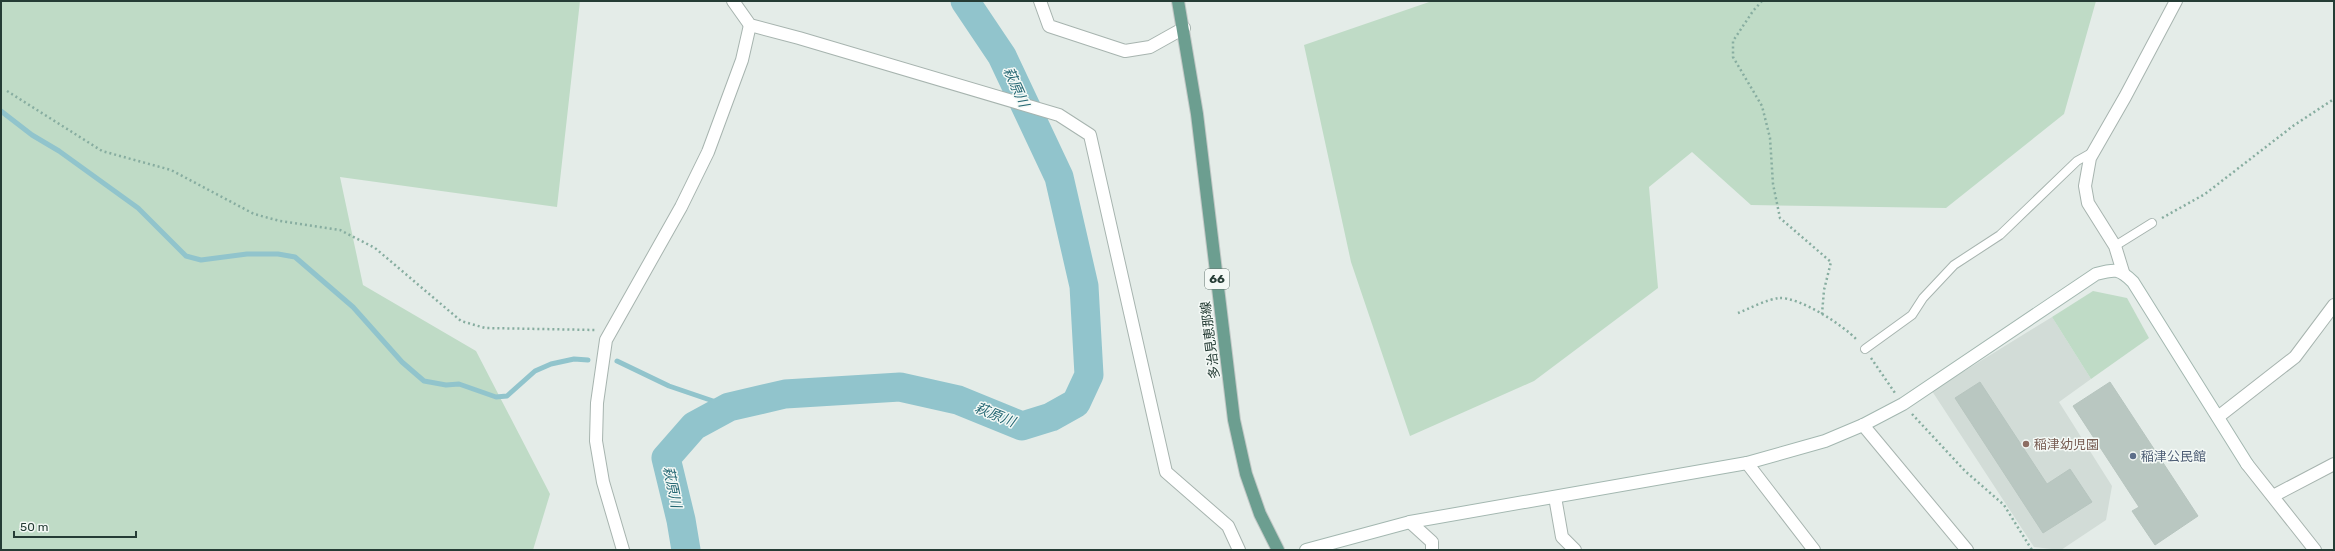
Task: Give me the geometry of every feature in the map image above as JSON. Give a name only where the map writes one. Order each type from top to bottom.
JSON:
[{"type":"main road","name":"多治見恵那線","points":[[1178,1],[1184,28],[1197,114],[1234,420],[1246,474],[1260,514],[1278,550]]},
{"type":"street","points":[[733,1],[750,25],[799,38],[993,97],[1059,115],[1090,135],[1166,472],[1228,526],[1239,550]]},
{"type":"street","points":[[1040,1],[1049,26],[1125,51],[1150,47],[1184,28]]},
{"type":"street","points":[[2176,1],[2126,97],[2090,158],[2085,186],[2088,203],[2115,246],[2123,272],[2133,282],[2247,464],[2315,550]]},
{"type":"street","points":[[623,550],[603,482],[596,440],[596,403],[606,340],[681,207],[708,152],[742,60],[750,25]]},
{"type":"street","points":[[1306,550],[1410,522],[1748,463],[1825,441],[1863,425],[1903,404],[2096,274],[2114,270],[2123,272]]},
{"type":"street","points":[[2218,418],[2295,356],[2334,305]]},
{"type":"street","points":[[1863,425],[1967,550]]},
{"type":"street","points":[[1748,463],[1814,550]]},
{"type":"street","points":[[2272,496],[2334,464]]},
{"type":"street","points":[[1555,497],[1562,537],[1575,550]]},
{"type":"street","points":[[1410,522],[1432,542],[1432,550]]},
{"type":"lane","points":[[1865,349],[1912,315],[1923,298],[1954,265],[2000,235],[2077,161],[2095,150]]},
{"type":"lane","points":[[2115,246],[2152,223]]},
{"type":"path","points":[[1762,1],[1752,11],[1733,41],[1733,57],[1762,106],[1770,138],[1773,184],[1780,218],[1831,262],[1824,290],[1822,314]]},
{"type":"path","points":[[7,91],[102,151],[172,170],[254,214],[280,221],[340,230],[376,248],[461,321],[485,328],[611,330]]},
{"type":"path","points":[[2152,223],[2205,194],[2293,126],[2334,99]]},
{"type":"path","points":[[1738,313],[1779,298],[1798,303],[1822,314],[1848,330],[1865,349],[1903,404],[1965,471],[2004,505],[2032,550]]},
{"type":"shaded area","name":"稲津幼児園","points":[[2052,317],[2091,379],[2059,402],[2112,486],[2106,520],[2061,550],[2034,547],[1932,391]]},
{"type":"green space","points":[[1,1],[580,1],[557,207],[340,177],[363,285],[476,351],[550,494],[533,550],[1,550]]},
{"type":"green space","points":[[1432,1],[2096,1],[2064,114],[1946,208],[1751,205],[1692,152],[1649,187],[1658,288],[1534,381],[1410,436],[1351,262],[1304,45]]},
{"type":"green space","points":[[2093,291],[2127,298],[2149,338],[2091,379],[2052,317]]},
{"type":"building","points":[[1980,382],[2047,484],[2070,469],[2092,502],[2043,533],[1955,398]]},
{"type":"building","name":"稲津公民館","points":[[2110,382],[2198,516],[2155,545],[2132,511],[2139,507],[2073,406]]},
{"type":"waterway","name":"萩原川","points":[[686,550],[681,520],[666,458],[694,426],[729,407],[785,394],[900,387],[958,400],[1022,426],[1051,417],[1076,403],[1089,375],[1084,286],[1059,177],[1002,56],[965,1]]},
{"type":"waterway","points":[[1,111],[32,135],[59,151],[138,208],[186,256],[201,260],[247,254],[278,254],[295,257],[353,307],[402,362],[424,381],[446,385],[459,384],[496,397],[507,396],[535,371],[551,364],[574,359],[588,360]]},
{"type":"waterway","points":[[617,361],[669,386],[716,402],[720,411]]},
{"type":"place","name":"稲津幼児園","points":[[2026,444]]},
{"type":"place","name":"稲津公民館","points":[[2133,456]]}]
